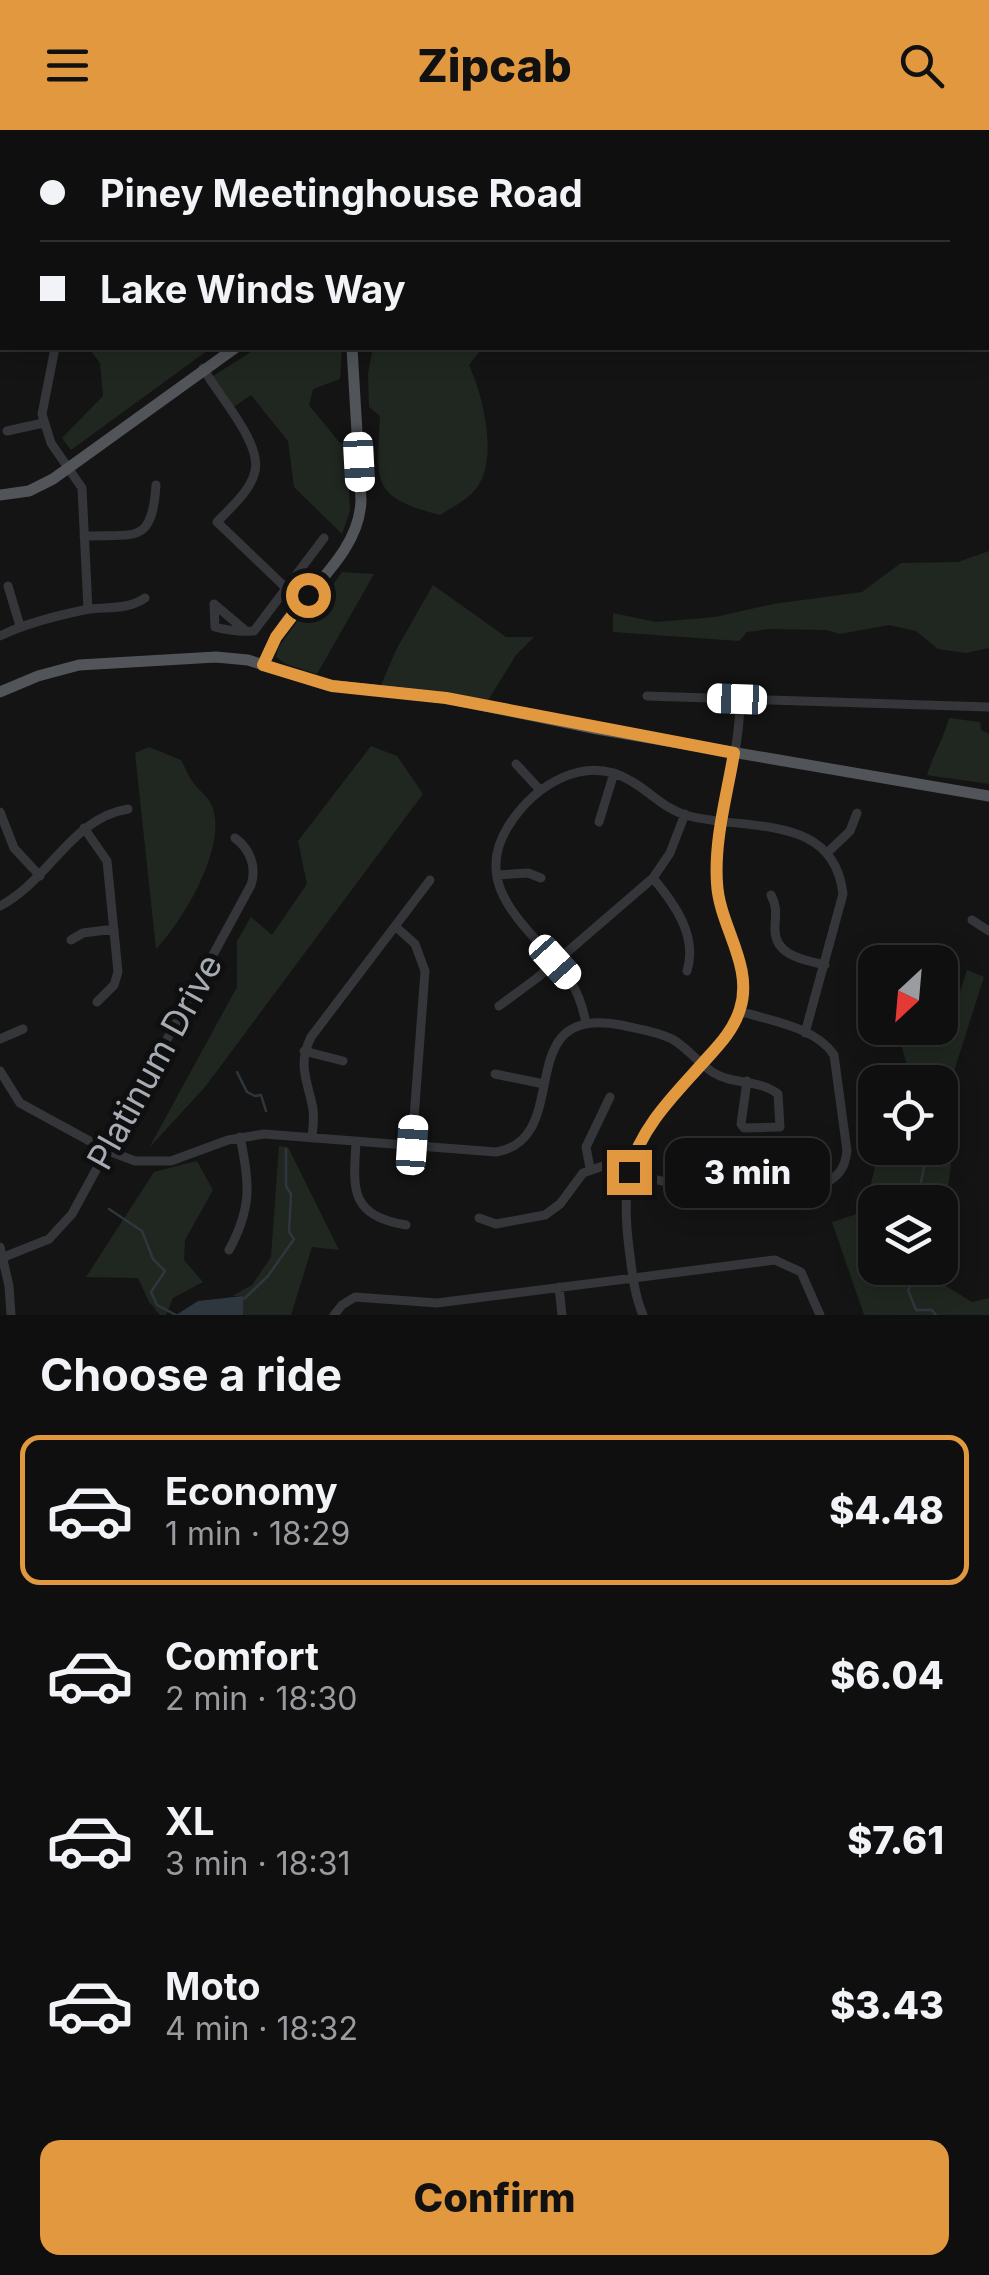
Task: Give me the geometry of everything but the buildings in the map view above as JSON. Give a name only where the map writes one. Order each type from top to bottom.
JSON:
[{"type":"main road","points":[[0,495],[38,488],[232,350]]},
{"type":"main road","points":[[263,665],[285,623],[347,546],[359,523],[352,350]]},
{"type":"main road","points":[[0,692],[38,676],[80,665],[202,657],[263,665],[332,686],[446,698],[989,796]]},
{"type":"street","points":[[55,350],[44,394],[43,423],[51,443],[82,488],[88,609]]},
{"type":"street","points":[[199,371],[207,389],[215,391],[253,442],[256,462],[252,478],[217,522],[286,588]]},
{"type":"street","points":[[7,431],[43,423]]},
{"type":"street","points":[[84,536],[130,534],[144,529],[153,517],[156,485]]},
{"type":"street","points":[[246,631],[254,631],[324,538]]},
{"type":"street","points":[[8,586],[20,626]]},
{"type":"street","points":[[0,636],[20,626],[88,609],[133,606],[145,598]]},
{"type":"street","points":[[647,696],[989,707]]},
{"type":"street","points":[[643,1315],[632,1278],[625,1216],[629,1172],[648,1128],[730,1032],[744,993],[742,972],[716,882],[740,699]]},
{"type":"street","points":[[516,764],[540,790]]},
{"type":"street","points":[[586,1023],[577,992],[508,908],[498,875],[499,850],[505,832],[540,790],[573,772],[590,770],[630,780],[663,805],[685,814],[797,832],[828,852],[839,870],[842,894],[805,1032]]},
{"type":"street","points":[[599,822],[614,773]]},
{"type":"street","points":[[0,906],[16,898],[40,876],[84,828],[106,814],[128,809]]},
{"type":"street","points":[[0,812],[14,848],[40,876]]},
{"type":"street","points":[[828,852],[850,830],[857,813]]},
{"type":"street","points":[[499,1006],[653,878],[670,853],[685,814]]},
{"type":"street","points":[[84,828],[107,861],[114,928],[117,979],[97,1002]]},
{"type":"street","name":"Platinum Drive","points":[[2,1252],[39,1245],[62,1228],[106,1150],[251,885],[252,862],[246,848],[235,838]]},
{"type":"street","points":[[498,875],[528,874],[541,878]]},
{"type":"street","points":[[653,878],[681,916],[691,954],[688,971]]},
{"type":"street","points":[[312,1138],[313,1105],[302,1073],[304,1051],[430,880]]},
{"type":"street","points":[[771,895],[777,908],[774,930],[779,944],[794,957],[824,965]]},
{"type":"street","points":[[972,920],[989,931]]},
{"type":"street","points":[[395,926],[415,944],[425,971],[412,1145]]},
{"type":"street","points":[[71,940],[83,933],[114,928]]},
{"type":"street","points":[[479,1218],[496,1224],[546,1215],[590,1168],[603,1166],[727,1194],[824,1184],[836,1177],[846,1163],[847,1151],[836,1062],[826,1043],[740,1010]]},
{"type":"street","points":[[0,1071],[20,1103],[106,1150],[135,1160],[171,1161],[240,1137],[264,1134],[496,1152],[510,1149],[520,1144],[534,1126],[556,1044],[569,1031],[586,1023],[605,1022],[656,1032],[678,1043],[716,1075],[746,1081],[778,1094],[780,1127],[744,1128],[741,1124],[746,1081]]},
{"type":"street","points":[[0,1040],[23,1028]]},
{"type":"street","points":[[304,1051],[343,1062]]},
{"type":"street","points":[[495,1074],[544,1084]]},
{"type":"street","points":[[590,1168],[586,1148],[610,1097]]},
{"type":"street","points":[[229,1250],[242,1226],[248,1202],[240,1137]]},
{"type":"street","points":[[356,1142],[354,1185],[359,1201],[376,1218],[406,1225]]},
{"type":"street","points":[[2,1252],[12,1315]]},
{"type":"street","points":[[334,1315],[342,1304],[356,1297],[437,1303],[784,1262],[801,1272],[820,1315]]},
{"type":"street","points":[[559,1287],[562,1315]]},
{"type":"street","points":[[437,1303],[438,1315]]},
{"type":"shaded area","points":[[208,350],[71,450],[62,438],[103,396],[100,363],[91,351]]},
{"type":"shaded area","points":[[254,350],[342,350],[340,379],[313,389],[309,405],[339,442],[347,445],[350,511],[342,534],[294,487],[288,441],[251,395],[234,407],[213,376]]},
{"type":"shaded area","points":[[373,350],[480,350],[469,365],[486,426],[484,473],[470,495],[440,515],[400,501],[382,483],[378,456],[380,416],[369,407],[368,373]]},
{"type":"shaded area","points":[[989,551],[989,648],[966,653],[938,649],[916,631],[889,625],[840,634],[827,630],[769,629],[747,632],[739,641],[613,632],[613,613],[656,622],[715,617],[773,604],[862,592],[901,563],[958,562]]},
{"type":"shaded area","points":[[342,572],[374,574],[317,674],[286,664],[276,657],[278,648],[309,605],[322,600]]},
{"type":"shaded area","points":[[433,585],[506,637],[534,637],[516,655],[484,707],[379,690],[396,650]]},
{"type":"shaded area","points":[[949,718],[980,722],[981,730],[989,734],[989,784],[927,775]]},
{"type":"shaded area","points":[[371,746],[397,756],[423,794],[205,1087],[149,1148],[237,987],[237,941],[251,917],[272,935],[307,884],[298,841]]},
{"type":"shaded area","points":[[149,747],[181,760],[210,802],[215,822],[209,861],[200,881],[179,920],[156,949],[135,753]]},
{"type":"shaded area","points":[[967,970],[984,977],[956,1065],[907,1065],[901,1045],[958,1045],[958,998]]},
{"type":"shaded area","points":[[279,1146],[288,1147],[339,1250],[312,1247],[291,1315],[243,1315],[243,1296],[232,1296],[252,1285],[271,1257]]},
{"type":"shaded area","points":[[197,1161],[213,1190],[185,1240],[184,1260],[203,1282],[173,1298],[166,1315],[160,1315],[138,1278],[86,1277],[154,1172]]},
{"type":"shaded area","points":[[875,1165],[951,1165],[948,1185],[871,1185]]},
{"type":"shaded area","points":[[857,1214],[858,1285],[944,1285],[972,1302],[989,1298],[989,1315],[864,1315],[832,1222]]},
{"type":"shaded area","points":[[243,1296],[243,1315],[176,1315],[198,1301]]},
{"type":"waterway","points":[[237,1072],[247,1092],[261,1095],[266,1111]]},
{"type":"waterway","points":[[244,1299],[268,1276],[294,1239],[289,1232],[291,1194],[286,1186],[286,1149]]},
{"type":"waterway","points":[[920,1185],[924,1165]]},
{"type":"waterway","points":[[109,1209],[142,1231],[153,1259],[165,1271],[151,1292],[157,1305],[176,1315]]},
{"type":"waterway","points":[[911,1285],[908,1290],[916,1310],[932,1310],[936,1315]]},
{"type":"route","points":[[308,595],[285,623],[263,665],[332,686],[446,698],[597,730],[734,753],[716,882],[740,964],[742,1002],[730,1032],[648,1128],[629,1172]]}]
